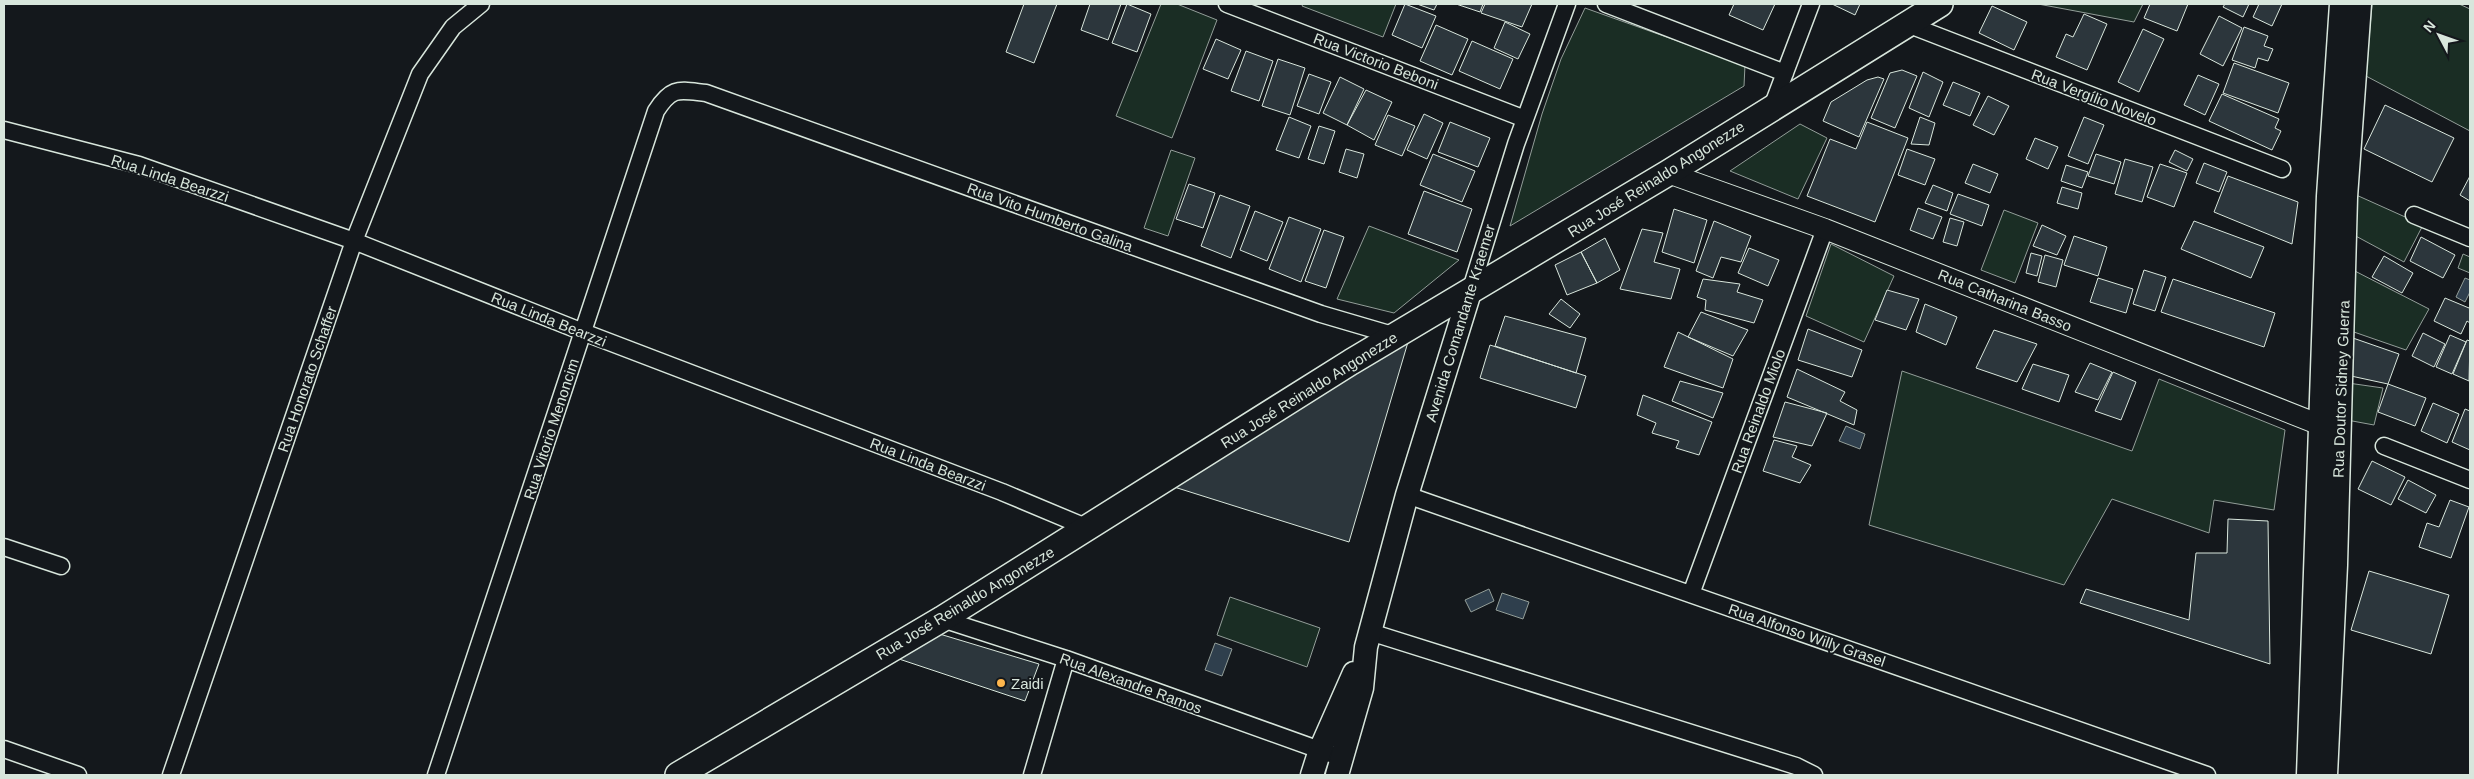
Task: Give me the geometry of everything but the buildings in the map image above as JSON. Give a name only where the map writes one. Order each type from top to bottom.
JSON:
[{"type":"main road","name":"Rua José Reinaldo Angonezze","points":[[678,775],[942,619],[1396,336],[1668,172],[1940,4]]},
{"type":"main road","name":"Rua Doutor Sidney Guerra","points":[[2326,775],[2330,429],[2328,189],[2341,4]]},
{"type":"main road","name":"Rua Doutor Sidney Guerra","points":[[2308,775],[2360,4]]},
{"type":"main road","name":"Avenida Comandante Kraemer","points":[[1340,767],[1362,688],[1368,639],[1406,495],[1470,292]]},
{"type":"main road","name":"Avenida Comandante Kraemer","points":[[1312,775],[1320,750],[1368,639]]},
{"type":"street","name":"Rua Honorato Schaffer","points":[[171,775],[354,241],[420,74],[453,27],[481,4]]},
{"type":"street","name":"Rua Victorio Beboni","points":[[1227,4],[1524,119]]},
{"type":"street","name":"Avenida Comandante Kraemer","points":[[1470,292],[1524,119],[1567,4]]},
{"type":"street","points":[[1606,4],[1785,73]]},
{"type":"street","points":[[1772,107],[1811,4]]},
{"type":"street","name":"Rua Vergílio Novelo","points":[[1907,24],[2282,170]]},
{"type":"street","name":"Rua Vitorio Menoncim","points":[[436,775],[656,110],[665,96],[679,90],[706,93]]},
{"type":"street","name":"Rua Vito Humberto Galina","points":[[706,93],[1321,314],[1396,336]]},
{"type":"street","name":"Rua Linda Bearzzi","points":[[4,130],[139,165],[354,241],[583,332],[992,488],[1088,528]]},
{"type":"street","name":"Rua Catharina Basso","points":[[1668,172],[1825,229],[2330,429]]},
{"type":"street","points":[[2414,215],[2470,238]]},
{"type":"street","name":"Rua Reinaldo Miolo","points":[[1691,594],[1825,229]]},
{"type":"street","points":[[2384,446],[2470,480]]},
{"type":"street","name":"Rua Alfonso Willy Grasel","points":[[1406,495],[2207,775]]},
{"type":"street","points":[[4,547],[61,566]]},
{"type":"street","name":"Rua Alexandre Ramos","points":[[942,619],[1066,659],[1320,750],[1340,767]]},
{"type":"street","points":[[1368,639],[1796,766],[1814,775]]},
{"type":"street","points":[[1032,775],[1066,659]]},
{"type":"street","points":[[4,749],[78,775]]},
{"type":"green space","points":[[1161,4],[1177,4],[1217,20],[1172,138],[1116,116]]},
{"type":"green space","points":[[1303,4],[1396,4],[1383,37],[1302,6]]},
{"type":"green space","points":[[2038,4],[2143,4],[2134,22]]},
{"type":"green space","points":[[2372,4],[2459,4],[2470,9],[2470,131],[2366,76]]},
{"type":"green space","points":[[1585,8],[1745,65],[1744,86],[1510,226],[1542,114],[1561,59]]},
{"type":"green space","points":[[1800,124],[1827,138],[1798,199],[1730,171]]},
{"type":"green space","points":[[1171,150],[1195,158],[1168,236],[1144,228]]},
{"type":"green space","points":[[2354,194],[2423,225],[2404,262],[2352,234]]},
{"type":"green space","points":[[2004,210],[2038,223],[2015,283],[1981,270]]},
{"type":"green space","points":[[1369,226],[1459,260],[1394,313],[1337,299]]},
{"type":"green space","points":[[1831,244],[1894,276],[1864,342],[1806,316]]},
{"type":"green space","points":[[2463,254],[2470,257],[2470,273],[2458,268]]},
{"type":"green space","points":[[2349,268],[2429,309],[2406,350],[2351,331]]},
{"type":"green space","points":[[1902,371],[2132,451],[2159,379],[2285,430],[2274,510],[2214,500],[2209,533],[2112,499],[2064,585],[1869,525]]},
{"type":"green space","points":[[2348,383],[2383,388],[2374,425],[2347,420]]},
{"type":"green space","points":[[1230,597],[1320,628],[1307,667],[1217,635]]},
{"type":"water","points":[[2465,278],[2470,280],[2470,292],[2465,302],[2456,297]]},
{"type":"water","points":[[1846,426],[1865,434],[1860,449],[1839,441]]},
{"type":"water","points":[[1489,589],[1494,601],[1471,612],[1465,600]]},
{"type":"water","points":[[1502,593],[1529,602],[1523,619],[1496,610]]},
{"type":"water","points":[[1215,643],[1232,649],[1222,676],[1205,670]]},
{"type":"place","name":"Zaidi","points":[[1001,683]]}]
